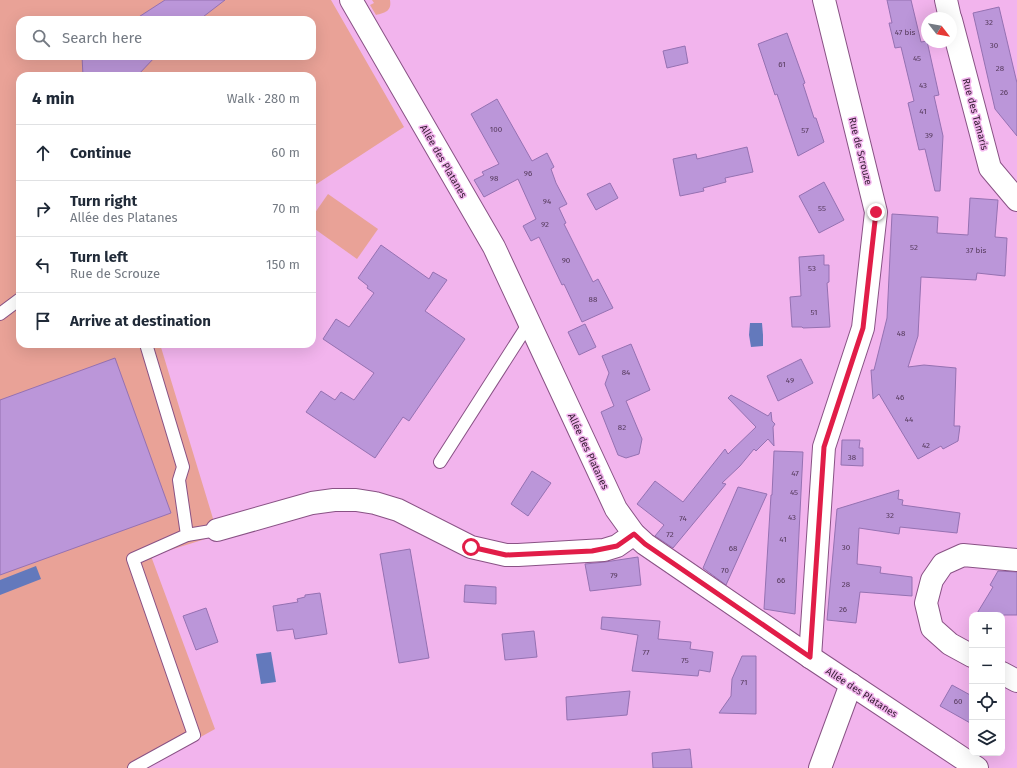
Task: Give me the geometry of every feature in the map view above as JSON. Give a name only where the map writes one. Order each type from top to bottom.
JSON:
[{"type":"street","name":"Allée des Platanes","points":[[351,0],[494,247],[616,509],[634,534],[645,544],[810,657],[977,768]]},
{"type":"street","name":"Rue de Scrouze","points":[[810,657],[824,447],[863,328],[876,212],[824,0]]},
{"type":"street","name":"Rue des Tamaris","points":[[946,0],[949,12]]},
{"type":"street","name":"Rue des Tamaris","points":[[957,42],[990,168],[1017,200]]},
{"type":"street","points":[[217,530],[312,503],[334,500],[356,500],[375,503],[398,510],[471,547],[506,555],[518,556],[604,550],[617,546],[634,534]]},
{"type":"street","points":[[969,654],[950,644],[932,628],[926,603],[932,580],[943,564],[963,554],[1017,560]]},
{"type":"street","points":[[1005,674],[1017,681]]},
{"type":"street","points":[[820,768],[851,684]]},
{"type":"lane","points":[[0,314],[16,302]]},
{"type":"lane","points":[[440,462],[530,323]]},
{"type":"lane","points":[[147,348],[182,467],[179,480],[187,535]]},
{"type":"lane","points":[[134,768],[194,735],[133,559],[187,535],[217,530]]},
{"type":"shaded area","points":[[0,0],[331,0],[404,127],[316,184],[316,72],[16,72],[16,348],[161,348],[218,535],[151,556],[215,729],[145,768],[0,768]]},
{"type":"shaded area","points":[[372,0],[390,0],[390,7],[387,11],[376,15],[370,5],[374,3]]},
{"type":"shaded area","points":[[328,194],[378,229],[357,259],[316,230],[316,211]]},
{"type":"water","points":[[750,323],[762,323],[763,346],[751,347],[749,335]]},
{"type":"water","points":[[36,566],[41,579],[0,595],[0,580]]},
{"type":"water","points":[[271,652],[276,682],[261,684],[256,654]]},
{"type":"building","points":[[165,0],[225,0],[204,16],[140,16]]},
{"type":"building","points":[[887,0],[911,0],[921,42],[921,48],[929,48],[939,95],[934,96],[943,136],[940,191],[935,191],[925,149],[919,150],[908,103],[914,101],[901,47],[895,48],[889,23],[892,23]]},
{"type":"building","points":[[999,7],[1017,83],[1017,136],[995,109],[973,13]]},
{"type":"building","points":[[787,33],[805,83],[803,84],[814,118],[816,118],[824,142],[798,156],[758,44]]},
{"type":"building","points":[[685,46],[688,63],[667,68],[663,51]]},
{"type":"building","points":[[82,60],[152,60],[141,72],[83,72]]},
{"type":"building","points":[[497,99],[532,161],[547,153],[554,167],[551,169],[556,183],[567,204],[559,208],[566,223],[564,224],[593,282],[598,279],[613,308],[582,322],[539,237],[531,241],[523,226],[536,219],[518,179],[484,197],[474,180],[484,175],[482,172],[499,164],[471,114]]},
{"type":"building","points":[[747,147],[753,172],[725,178],[726,182],[703,188],[704,191],[680,196],[673,159],[696,154],[697,159]]},
{"type":"building","points":[[824,182],[844,220],[819,233],[799,196]]},
{"type":"building","points":[[610,183],[618,198],[596,210],[587,194]]},
{"type":"building","points":[[970,198],[998,200],[995,237],[1007,238],[1005,276],[977,273],[976,280],[921,277],[918,336],[908,367],[924,365],[956,368],[954,426],[960,426],[958,441],[943,449],[941,446],[918,459],[879,394],[873,399],[871,370],[874,370],[887,318],[892,214],[938,217],[937,233],[968,235]]},
{"type":"building","points":[[381,245],[429,279],[433,272],[447,280],[425,311],[465,339],[409,421],[403,417],[375,458],[306,412],[321,391],[335,400],[341,392],[354,400],[374,373],[323,339],[336,319],[349,327],[374,293],[358,278]]},
{"type":"building","points":[[824,255],[824,265],[829,265],[829,282],[827,283],[830,327],[792,327],[790,297],[801,296],[799,257]]},
{"type":"building","points":[[585,324],[596,347],[579,355],[568,332]]},
{"type":"building","points":[[631,344],[650,390],[626,401],[642,439],[639,454],[626,458],[618,455],[601,412],[614,406],[605,384],[609,373],[602,356]]},
{"type":"building","points":[[115,358],[171,513],[0,575],[0,400]]},
{"type":"building","points":[[801,359],[813,383],[778,401],[767,376]]},
{"type":"building","points":[[731,395],[768,416],[771,412],[772,421],[775,424],[773,427],[774,446],[768,439],[756,451],[754,449],[740,466],[722,483],[726,484],[673,548],[655,536],[664,525],[637,504],[655,481],[683,502],[725,449],[728,454],[756,427],[728,398]]},
{"type":"building","points":[[842,440],[860,440],[859,448],[863,448],[863,466],[841,465]]},
{"type":"building","points":[[774,451],[803,452],[795,614],[764,609]]},
{"type":"building","points":[[532,471],[551,483],[528,516],[511,504]]},
{"type":"building","points":[[738,487],[767,494],[726,585],[703,568]]},
{"type":"building","points":[[899,490],[898,499],[903,500],[902,505],[960,513],[957,533],[900,527],[899,534],[859,528],[857,564],[881,567],[880,573],[912,577],[912,596],[860,592],[856,623],[827,620],[837,509]]},
{"type":"building","points":[[410,549],[429,658],[399,663],[380,554]]},
{"type":"building","points":[[638,557],[641,585],[590,591],[585,564]]},
{"type":"building","points":[[998,571],[1017,572],[1017,615],[1005,615],[1005,612],[978,612],[993,587],[990,585]]},
{"type":"building","points":[[465,585],[496,587],[496,604],[464,602]]},
{"type":"building","points":[[320,593],[327,634],[295,639],[293,629],[277,631],[273,606],[298,602],[297,599],[305,597],[305,595]]},
{"type":"building","points":[[206,608],[218,642],[196,650],[183,616]]},
{"type":"building","points":[[602,617],[660,621],[658,639],[691,642],[690,649],[713,652],[710,672],[699,670],[698,676],[632,671],[638,635],[601,629]]},
{"type":"building","points":[[534,631],[537,657],[505,660],[502,634]]},
{"type":"building","points":[[742,656],[756,656],[756,714],[719,713],[731,696],[732,679]]},
{"type":"building","points":[[952,685],[969,694],[969,722],[940,706]]},
{"type":"building","points":[[630,691],[627,715],[567,720],[566,697]]},
{"type":"building","points":[[690,749],[692,768],[653,768],[652,753]]},
{"type":"route","points":[[471,547],[506,555],[518,556],[592,551],[604,550],[617,546],[634,534],[645,544],[810,657],[824,447],[863,328],[876,212]]}]
